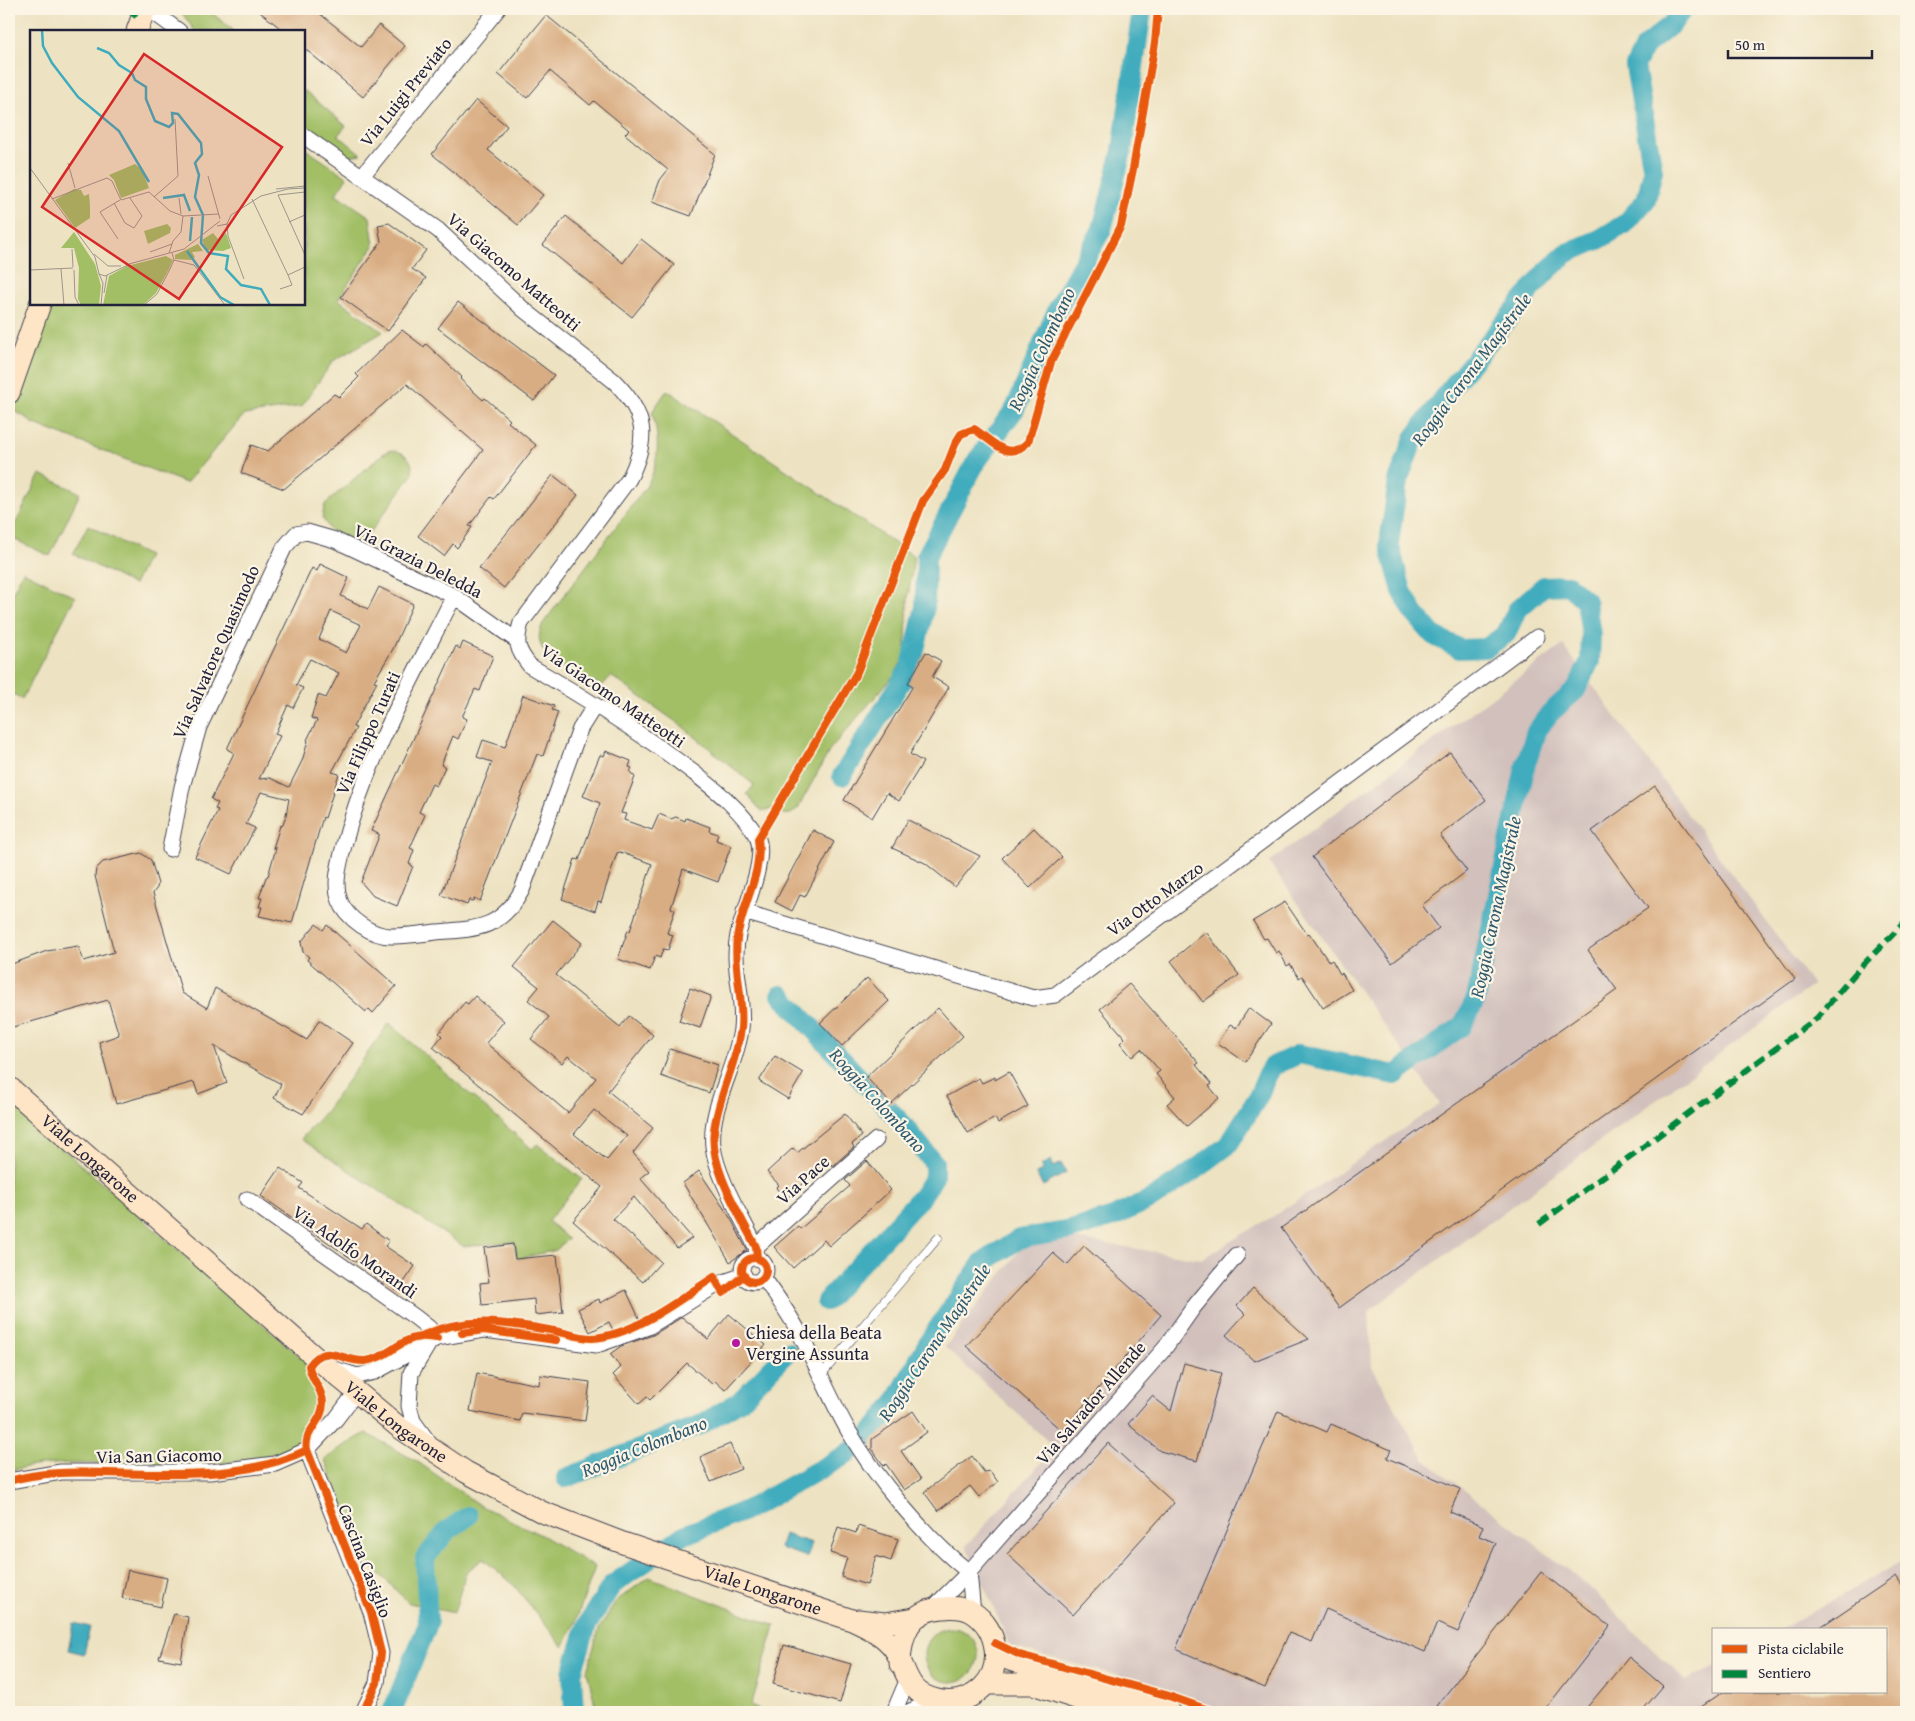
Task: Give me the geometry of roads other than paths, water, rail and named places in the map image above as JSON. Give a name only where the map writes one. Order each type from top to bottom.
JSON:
[{"type":"main road","points":[[137,30],[145,9]]},
{"type":"main road","points":[[9,393],[40,305]]},
{"type":"main road","name":"Viale Longarone","points":[[12,1091],[400,1428],[466,1472],[542,1512],[623,1544],[852,1620],[880,1636],[894,1650],[904,1672]]},
{"type":"main road","points":[[956,1607],[973,1613],[989,1630],[996,1649],[996,1663],[986,1684],[975,1695],[958,1702],[935,1700],[917,1690],[904,1672],[902,1638],[924,1613],[956,1607]]},
{"type":"main road","name":"Viale Longarone","points":[[852,1620],[885,1623],[924,1613]]},
{"type":"main road","points":[[996,1649],[1010,1660],[1018,1663],[1170,1712]]},
{"type":"main road","points":[[986,1684],[1033,1684],[1118,1712]]},
{"type":"street","points":[[149,9],[178,30]]},
{"type":"street","name":"Via Luigi Previato","points":[[362,176],[498,9]]},
{"type":"street","name":"Via Giacomo Matteotti","points":[[305,137],[455,244],[523,309],[614,381],[628,394],[637,412],[643,443],[640,458],[629,479],[521,623],[516,640],[522,656],[530,666],[644,735],[708,785],[746,819],[758,839],[760,851],[759,867],[744,912],[737,946],[741,1029],[718,1110],[713,1146],[724,1181],[756,1253]]},
{"type":"street","name":"Via Grazia Deledda","points":[[296,534],[307,532],[335,540],[454,596],[516,640]]},
{"type":"street","name":"Via Salvatore Quasimodo","points":[[170,849],[182,787],[199,727],[284,548],[296,534]]},
{"type":"street","name":"Via Filippo Turati","points":[[454,596],[376,751],[353,814],[338,870],[336,887],[340,902],[347,913],[358,923],[374,932],[389,936],[472,929],[489,924],[513,906],[522,890],[578,735],[595,705]]},
{"type":"street","name":"Via Otto Marzo","points":[[744,912],[1034,998],[1055,995],[1537,637]]},
{"type":"street","name":"Via Pace","points":[[756,1253],[876,1140]]},
{"type":"street","name":"Via Adolfo Morandi","points":[[248,1199],[415,1317],[429,1328],[432,1342]]},
{"type":"street","points":[[756,1253],[766,1268],[763,1277],[753,1281],[744,1275],[743,1268],[746,1261],[756,1253]]},
{"type":"street","name":"Via Salvador Allende","points":[[924,1613],[968,1572],[1165,1348],[1194,1308],[1237,1255]]},
{"type":"street","points":[[327,1366],[357,1376],[375,1372],[432,1342],[484,1330],[597,1345],[648,1327],[718,1284],[744,1275]]},
{"type":"street","points":[[763,1277],[784,1307],[848,1430],[862,1451],[900,1501],[948,1555],[968,1572],[971,1580],[973,1613]]},
{"type":"street","points":[[432,1342],[411,1373],[409,1406],[413,1421],[434,1450]]},
{"type":"street","name":"Via San Giacomo","points":[[9,1481],[61,1472],[210,1472],[275,1464],[307,1450],[336,1419],[357,1391]]},
{"type":"street","name":"Cascina Casiglio","points":[[307,1450],[371,1612],[381,1653],[377,1682],[363,1712]]},
{"type":"street","points":[[894,1712],[904,1672]]},
{"type":"street","points":[[908,1712],[935,1700]]},
{"type":"lane","points":[[821,1375],[938,1238]]},
{"type":"water","points":[[1051,1160],[1054,1167],[1061,1163],[1066,1173],[1043,1186],[1036,1174],[1042,1171],[1042,1165]]},
{"type":"water","points":[[784,1534],[812,1543],[807,1557],[780,1548]]},
{"type":"water","points":[[74,1623],[90,1627],[84,1654],[68,1650]]},
{"type":"waterway","name":"Roggia Colombano","points":[[842,776],[911,666],[925,607],[926,557],[976,462],[1015,409],[1058,308],[1102,229],[1122,151],[1142,9]]},
{"type":"waterway","name":"Roggia Carona Magistrale","points":[[574,1712],[572,1673],[587,1625],[612,1585],[684,1535],[749,1509],[842,1457],[867,1439],[895,1403],[929,1341],[982,1263],[1019,1239],[1071,1230],[1113,1217],[1153,1198],[1192,1172],[1228,1145],[1257,1099],[1271,1067],[1299,1054],[1395,1075],[1462,1026],[1476,999],[1526,763],[1536,732],[1550,713],[1576,690],[1590,661],[1591,635],[1586,601],[1568,585],[1544,586],[1517,610],[1506,634],[1486,648],[1460,649],[1433,635],[1414,613],[1402,591],[1389,544],[1398,481],[1414,438],[1442,399],[1545,273],[1567,253],[1600,239],[1626,223],[1646,200],[1653,171],[1635,66],[1644,47],[1672,24],[1683,9]]},
{"type":"waterway","name":"Roggia Colombano","points":[[781,995],[901,1122],[934,1163],[934,1177],[922,1196],[826,1301]]},
{"type":"waterway","name":"Roggia Colombano","points":[[566,1478],[700,1425],[740,1401],[787,1352]]},
{"type":"waterway","name":"Roggia Colombano","points":[[392,1712],[428,1624],[425,1558],[447,1531],[468,1516]]},
{"type":"place","name":"Chiesa della Beata Vergine Assunta","points":[[736,1343]]}]
